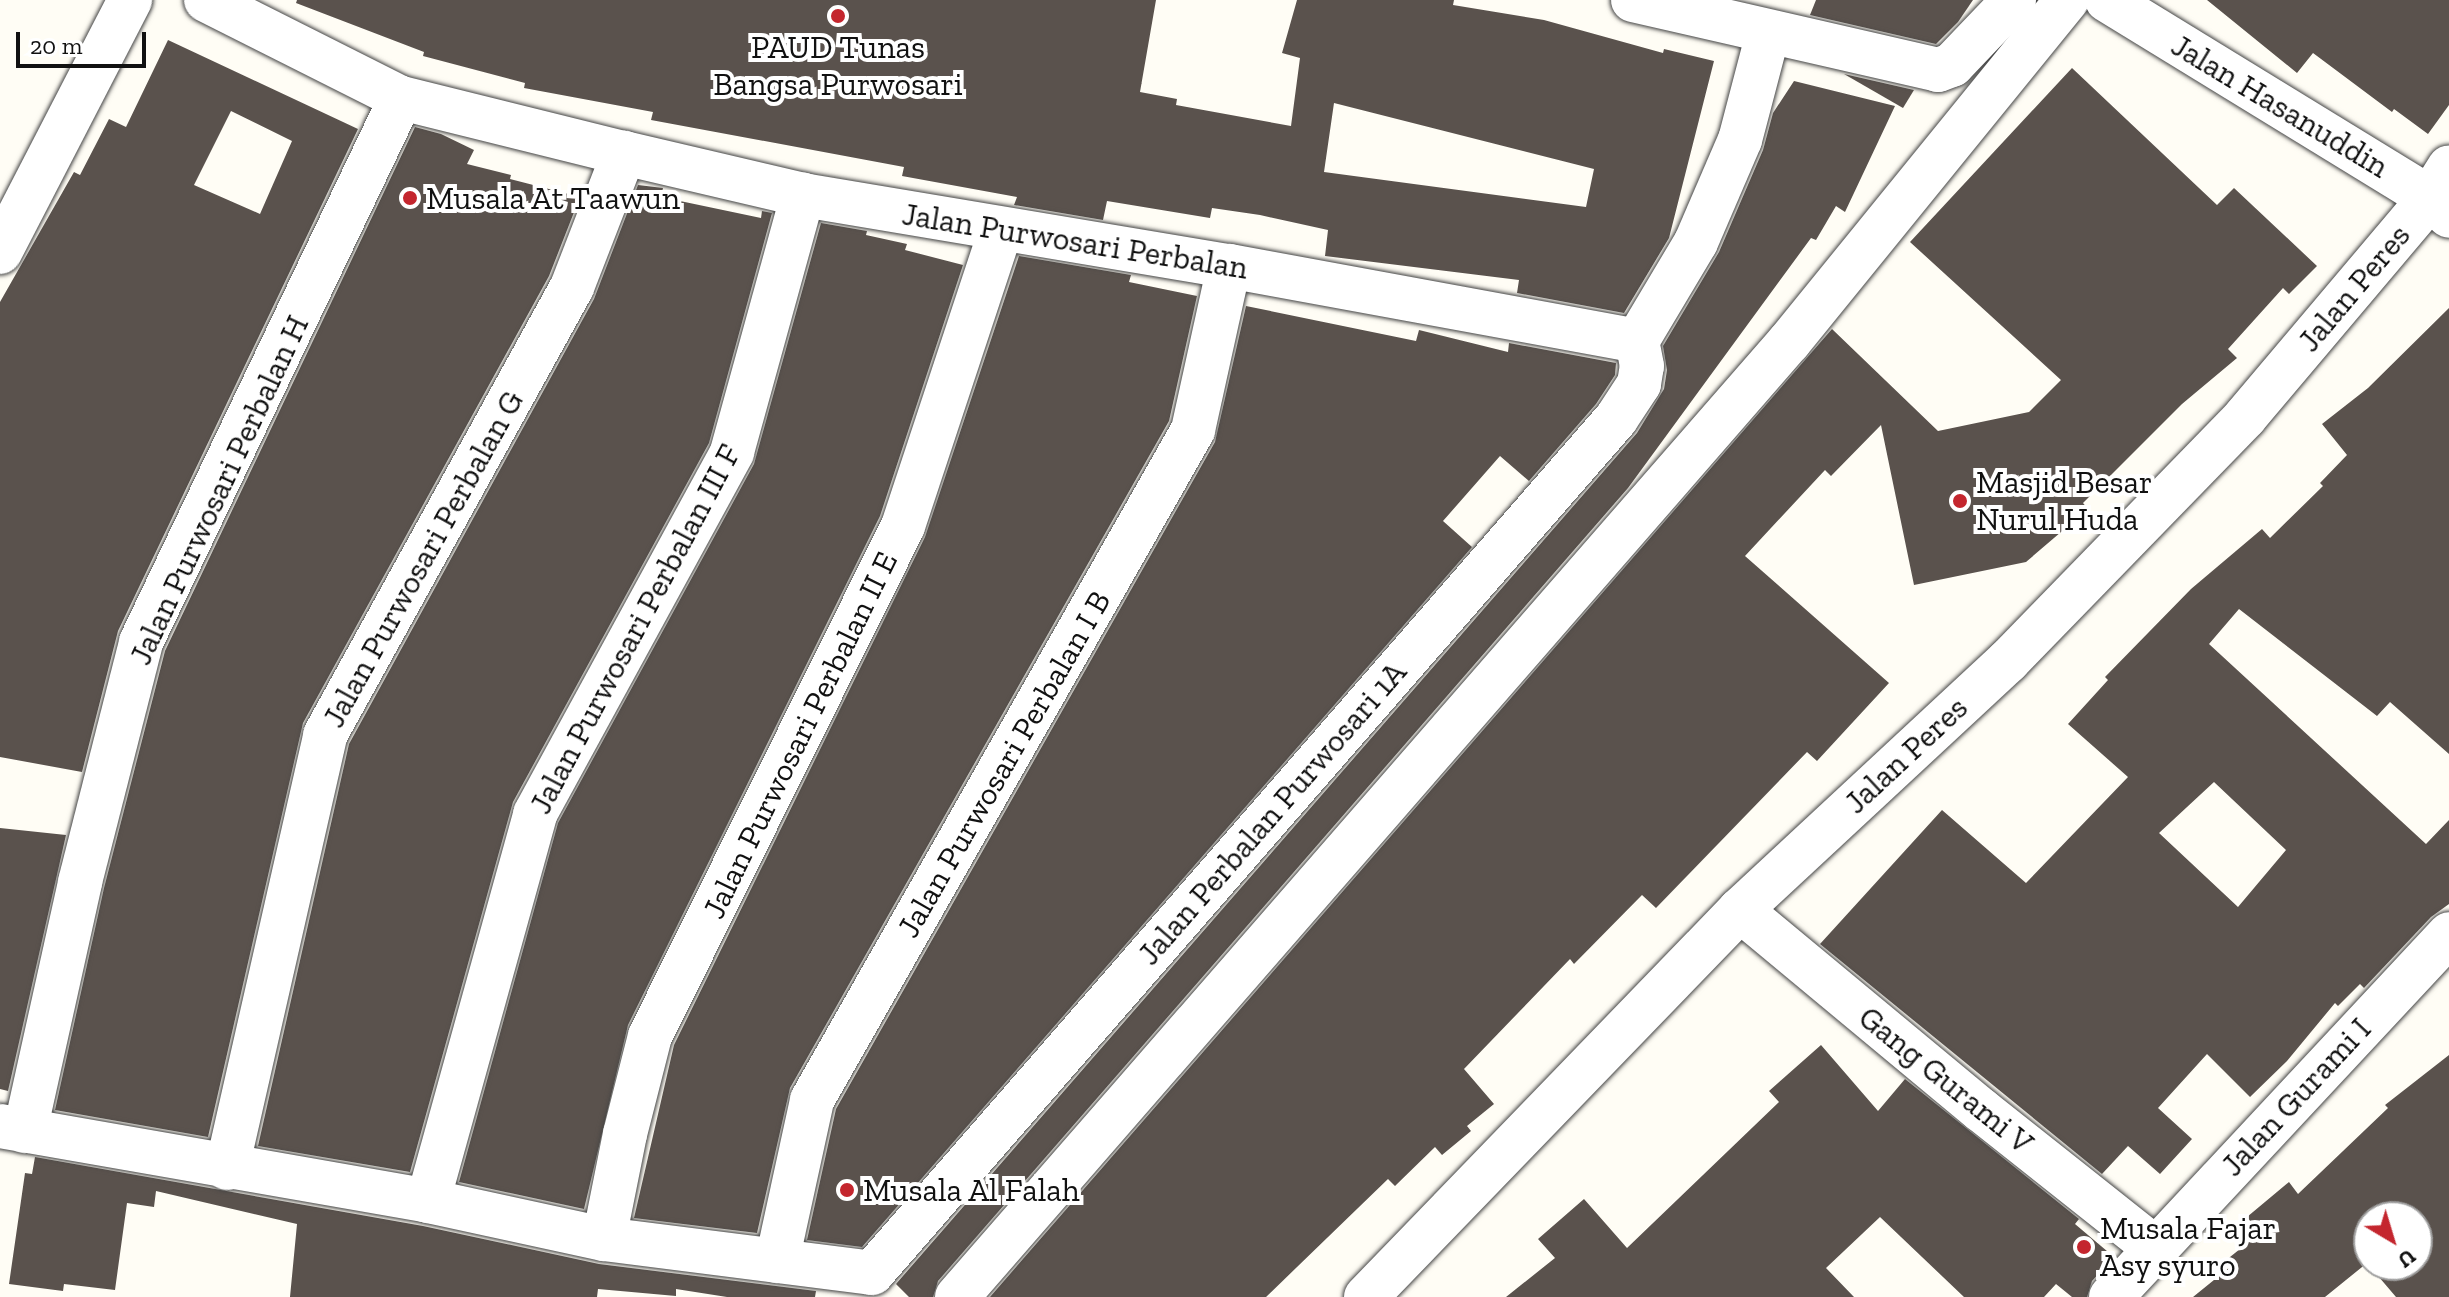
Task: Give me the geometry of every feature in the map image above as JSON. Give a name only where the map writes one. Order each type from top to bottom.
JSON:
[{"type":"street","points":[[0,252],[130,0]]},
{"type":"street","name":"Jalan Purwosari Perbalan","points":[[206,0],[401,98],[624,153],[803,195],[1229,266],[1637,341]]},
{"type":"street","points":[[1633,0],[1938,70],[1952,65],[2014,0]]},
{"type":"street","points":[[957,1297],[1789,342],[2067,0]]},
{"type":"street","name":"Jalan Hasanuddin","points":[[2107,0],[2443,194]]},
{"type":"street","points":[[1637,341],[1696,242],[1740,140],[1768,33]]},
{"type":"street","name":"Jalan Purwosari Perbalan H","points":[[13,1128],[141,642],[401,98]]},
{"type":"street","name":"Jalan Purwosari Perbalan G","points":[[227,1168],[325,735],[572,287],[624,153]]},
{"type":"street","name":"Jalan Peres","points":[[1366,1297],[1740,910],[2008,661],[2245,417],[2443,194]]},
{"type":"street","name":"Jalan Purwosari Perbalan III F","points":[[428,1201],[535,814],[732,452],[803,195]]},
{"type":"street","name":"Jalan Purwosari Perbalan II E","points":[[604,1239],[625,1134],[650,1036],[903,526],[1001,230]]},
{"type":"street","name":"Jalan Purwosari Perbalan I B","points":[[777,1261],[812,1100],[1193,430],[1229,266]]},
{"type":"street","name":"Jalan Perbalan Purwosari 1A","points":[[877,1285],[1616,419],[1639,384],[1642,366],[1637,341]]},
{"type":"street","name":"Gang Gurami V","points":[[1740,910],[1969,1100],[2155,1248]]},
{"type":"street","name":"Jalan Gurami I","points":[[2111,1297],[2449,934]]},
{"type":"street","points":[[13,1128],[428,1201],[604,1239],[777,1261],[877,1285]]},
{"type":"building","points":[[297,0],[1156,0],[1140,92],[1177,99],[1176,105],[1291,126],[1300,58],[1282,53],[1297,0],[1454,0],[1453,5],[1544,20],[1663,53],[1664,49],[1714,61],[1669,238],[1624,313],[1517,293],[1519,280],[1325,256],[1328,230],[1260,215],[1212,208],[1210,218],[1107,201],[1103,220],[1014,205],[1017,197],[902,176],[904,167],[651,120],[653,112],[524,88],[525,83],[423,56],[424,52],[296,3]],"holes":[[[1334,103],[1594,169],[1586,207],[1324,172]]]},
{"type":"building","points":[[1816,0],[1973,0],[1958,22],[1936,44],[1810,15]]},
{"type":"building","points":[[2207,0],[2449,0],[2449,105],[2428,134],[2394,109],[2392,112],[2313,53],[2297,73]]},
{"type":"building","points":[[168,40],[358,129],[118,631],[82,772],[0,757],[0,302],[74,172],[80,175],[109,119],[126,127]],"holes":[[[231,111],[292,141],[260,214],[194,185]]]},
{"type":"building","points":[[2072,68],[2217,205],[2234,188],[2317,266],[2289,294],[2283,288],[2228,349],[2237,358],[2182,404],[2083,503],[2088,509],[2026,562],[1914,585],[1881,425],[1831,476],[1825,470],[1745,556],[1889,683],[1817,761],[1807,752],[1656,908],[1642,895],[1574,964],[1570,959],[1464,1069],[1494,1104],[1467,1126],[1471,1131],[1442,1155],[1435,1147],[1395,1186],[1388,1179],[1266,1297],[990,1297],[1832,329],[1938,431],[2029,412],[2061,380],[1910,242]]},
{"type":"building","points":[[1844,74],[1914,90],[1903,108]]},
{"type":"building","points":[[1794,81],[1895,106],[1845,212],[1836,206],[1816,240],[1811,238],[1628,488],[938,1281],[933,1297],[909,1297],[896,1284],[1637,433],[1664,389],[1667,370],[1663,346],[1719,252],[1763,150],[1773,113]]},
{"type":"building","points":[[415,127],[441,134],[474,150],[467,164],[580,197],[549,276],[303,723],[208,1137],[55,1110],[104,888],[165,651]]},
{"type":"building","points":[[638,185],[663,188],[661,197],[761,218],[762,211],[772,213],[709,443],[513,802],[410,1172],[258,1146],[349,744],[594,299]]},
{"type":"building","points":[[821,223],[867,231],[866,235],[907,244],[905,250],[963,265],[880,516],[628,1025],[584,1209],[459,1182],[558,823],[754,464]]},
{"type":"building","points":[[1019,256],[1131,275],[1129,282],[1197,296],[1169,421],[790,1088],[757,1233],[634,1218],[674,1045],[925,537]]},
{"type":"building","points":[[1246,306],[1416,341],[1419,330],[1508,352],[1509,343],[1616,363],[1615,375],[1596,404],[1529,481],[1500,456],[1443,521],[1472,547],[862,1247],[807,1240],[836,1109],[1215,442]]},
{"type":"building","points":[[2449,308],[2449,754],[2390,702],[2377,716],[2239,609],[2209,644],[2426,844],[2449,820],[2449,904],[2431,917],[2364,988],[2360,984],[2338,1006],[2335,1003],[2287,1061],[2250,1097],[2207,1054],[2158,1108],[2192,1139],[2160,1174],[2128,1146],[2102,1174],[1820,944],[1942,810],[2026,883],[2128,777],[2068,724],[2108,680],[2105,677],[2191,589],[2262,529],[2270,538],[2323,486],[2320,483],[2347,455],[2322,424],[2368,388]],"holes":[[[2214,782],[2286,850],[2238,907],[2159,833]]]},
{"type":"building","points":[[0,828],[66,835],[8,1091],[0,1089]]},
{"type":"building","points":[[1821,1045],[1878,1111],[1905,1079],[2079,1219],[2075,1224],[2114,1257],[2092,1281],[2087,1297],[2072,1297],[2056,1284],[2044,1297],[1964,1297],[1880,1217],[1826,1268],[1854,1297],[1506,1297],[1555,1258],[1538,1239],[1584,1199],[1627,1248],[1779,1102],[1769,1091]]},
{"type":"building","points":[[2449,1055],[2449,1297],[2396,1297],[2382,1281],[2433,1281],[2433,1201],[2353,1201],[2353,1274],[2325,1297],[2193,1297],[2230,1267],[2225,1261],[2260,1233],[2247,1217],[2289,1182],[2298,1194],[2388,1108],[2385,1105]]},
{"type":"building","points":[[35,1157],[423,1226],[599,1264],[816,1291],[815,1297],[727,1297],[676,1289],[676,1296],[598,1289],[597,1297],[290,1297],[297,1224],[156,1191],[154,1207],[127,1203],[115,1290],[64,1284],[63,1291],[9,1284],[25,1173],[32,1174]]},
{"type":"place","name":"PAUD Tunas Bangsa Purwosari","points":[[838,16]]},
{"type":"place","name":"Musala At Taawun","points":[[410,198]]},
{"type":"place","name":"Masjid Besar Nurul Huda","points":[[1960,501]]},
{"type":"place","name":"Musala Al Falah","points":[[847,1190]]},
{"type":"place","name":"Musala Fajar Asy syuro","points":[[2084,1247]]}]
